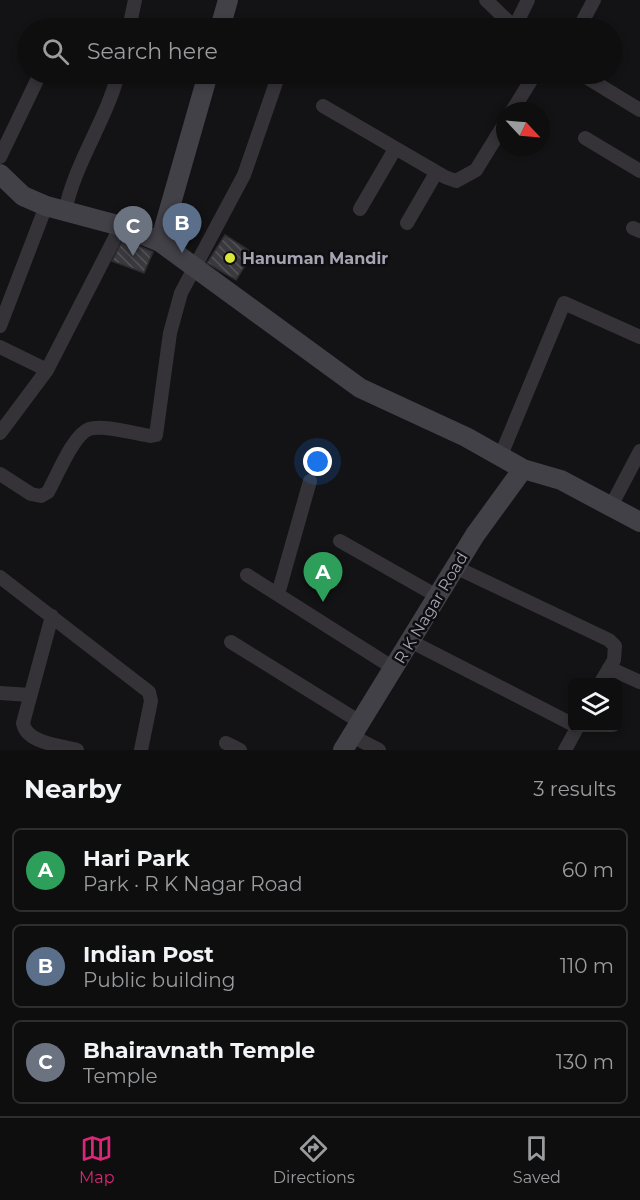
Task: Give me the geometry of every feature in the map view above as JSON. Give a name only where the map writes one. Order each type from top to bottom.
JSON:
[{"type":"street","points":[[131,18],[135,0]]},
{"type":"street","points":[[223,18],[228,0]]},
{"type":"street","points":[[486,0],[504,18]]},
{"type":"street","points":[[519,18],[528,0]]},
{"type":"street","points":[[584,18],[594,0]]},
{"type":"street","points":[[0,157],[35,84]]},
{"type":"street","points":[[0,326],[116,84]]},
{"type":"street","points":[[160,242],[205,84]]},
{"type":"street","points":[[0,474],[32,494],[41,496],[48,492],[79,435],[89,429],[98,427],[150,436],[156,435],[170,333],[181,293],[244,175],[276,84]]},
{"type":"street","points":[[518,102],[529,84]]},
{"type":"street","points":[[597,84],[640,110]]},
{"type":"street","points":[[323,106],[395,149],[456,181],[476,170],[496,138]]},
{"type":"street","points":[[585,138],[640,171]]},
{"type":"street","points":[[360,209],[395,149]]},
{"type":"street","points":[[407,223],[436,172]]},
{"type":"street","points":[[0,174],[23,196],[55,209],[122,226],[160,242],[360,388],[501,455],[523,469],[561,480],[640,522]]},
{"type":"street","points":[[0,433],[47,370],[122,226]]},
{"type":"street","points":[[501,455],[564,303],[640,337]]},
{"type":"street","points":[[0,347],[47,370]]},
{"type":"street","points":[[610,508],[640,451]]},
{"type":"street","name":"R K Nagar Road","points":[[352,736],[395,669],[455,567],[523,469]]},
{"type":"street","points":[[278,594],[310,481]]},
{"type":"street","points":[[340,541],[437,596]]},
{"type":"street","points":[[455,567],[609,640],[615,646],[615,653],[603,678]]},
{"type":"street","points":[[247,575],[395,669]]},
{"type":"street","points":[[0,577],[149,692],[151,701],[141,750]]},
{"type":"street","points":[[52,616],[23,723],[24,731],[30,737],[76,750]]},
{"type":"street","points":[[410,641],[568,721]]},
{"type":"street","points":[[231,642],[352,736],[379,750]]},
{"type":"street","points":[[609,668],[640,682]]},
{"type":"street","points":[[0,693],[30,695]]},
{"type":"street","points":[[565,750],[575,732]]},
{"type":"street","points":[[226,743],[240,750]]},
{"type":"building","name":"Hanuman Mandir","points":[[225,235],[253,253],[236,280],[207,263]]},
{"type":"building","points":[[123,239],[153,252],[144,273],[112,261]]},
{"type":"place","name":"Indian Post","points":[[182,253]]},
{"type":"place","name":"Bhairavnath Temple","points":[[133,256]]},
{"type":"place","name":"Hanuman Mandir","points":[[230,258]]},
{"type":"place","name":"Hari Park","points":[[323,602]]}]
